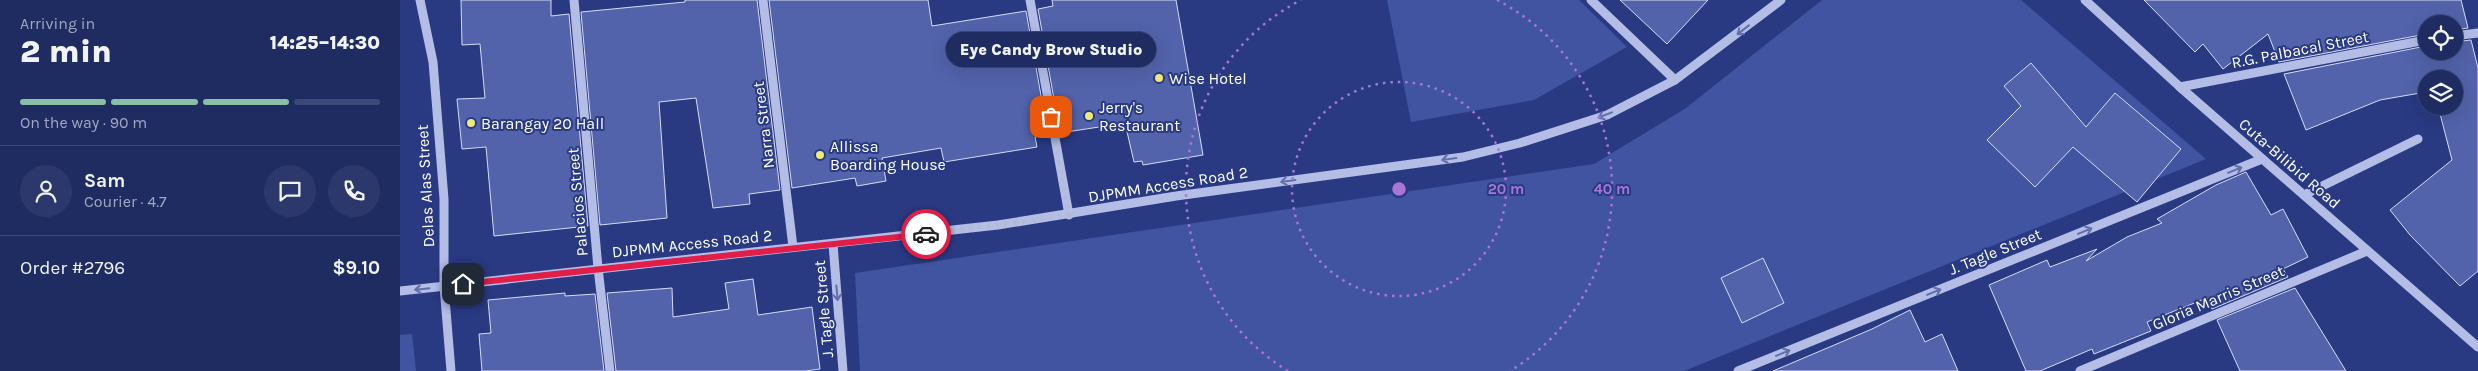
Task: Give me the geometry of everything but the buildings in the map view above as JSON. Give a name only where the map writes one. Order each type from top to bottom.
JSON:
[{"type":"street","name":"Delas Alas Street","points":[[420,0],[433,72],[444,199],[444,286],[451,371]]},
{"type":"street","name":"Palacios Street","points":[[574,0],[598,268],[610,371]]},
{"type":"street","name":"Narra Street","points":[[763,0],[793,247]]},
{"type":"street","points":[[1030,0],[1069,215]]},
{"type":"street","points":[[1591,0],[1675,80]]},
{"type":"street","name":"DJPMM Access Road 2","points":[[400,291],[833,244],[1069,215],[1176,196],[1463,157],[1520,143],[1607,115],[1675,80],[1781,0]]},
{"type":"street","name":"Cuta-Bilibid Road","points":[[2085,0],[2180,87],[2478,347]]},
{"type":"street","points":[[2463,35],[2478,33]]},
{"type":"street","name":"R.G. Palbacal Street","points":[[2180,87],[2418,42]]},
{"type":"street","points":[[2304,195],[2418,139]]},
{"type":"street","name":"J. Tagle Street","points":[[1738,371],[2262,159]]},
{"type":"street","name":"J. Tagle Street","points":[[833,244],[843,371]]},
{"type":"street","name":"Gloria Marris Street","points":[[2080,371],[2367,251]]},
{"type":"shaded area","points":[[1387,0],[1579,0],[1627,47],[1534,100],[1411,122]]},
{"type":"shaded area","points":[[1822,0],[2021,0],[2206,159],[1684,371],[860,371],[855,273],[1594,164],[1686,108]]},
{"type":"shaded area","points":[[412,334],[416,371],[400,371],[400,335]]},
{"type":"way so far","points":[[926,234],[1069,215],[1051,117]]},
{"type":"place","name":"Wise Hotel","points":[[1159,78]]},
{"type":"place","name":"Jerry's Restaurant","points":[[1089,116]]},
{"type":"place","name":"Eye Candy Brow Studio","points":[[1051,117]]},
{"type":"place","name":"Barangay 20 Hall","points":[[471,123]]},
{"type":"place","name":"Allissa Boarding House","points":[[820,155]]},
{"type":"route","points":[[463,284],[926,234]]}]
